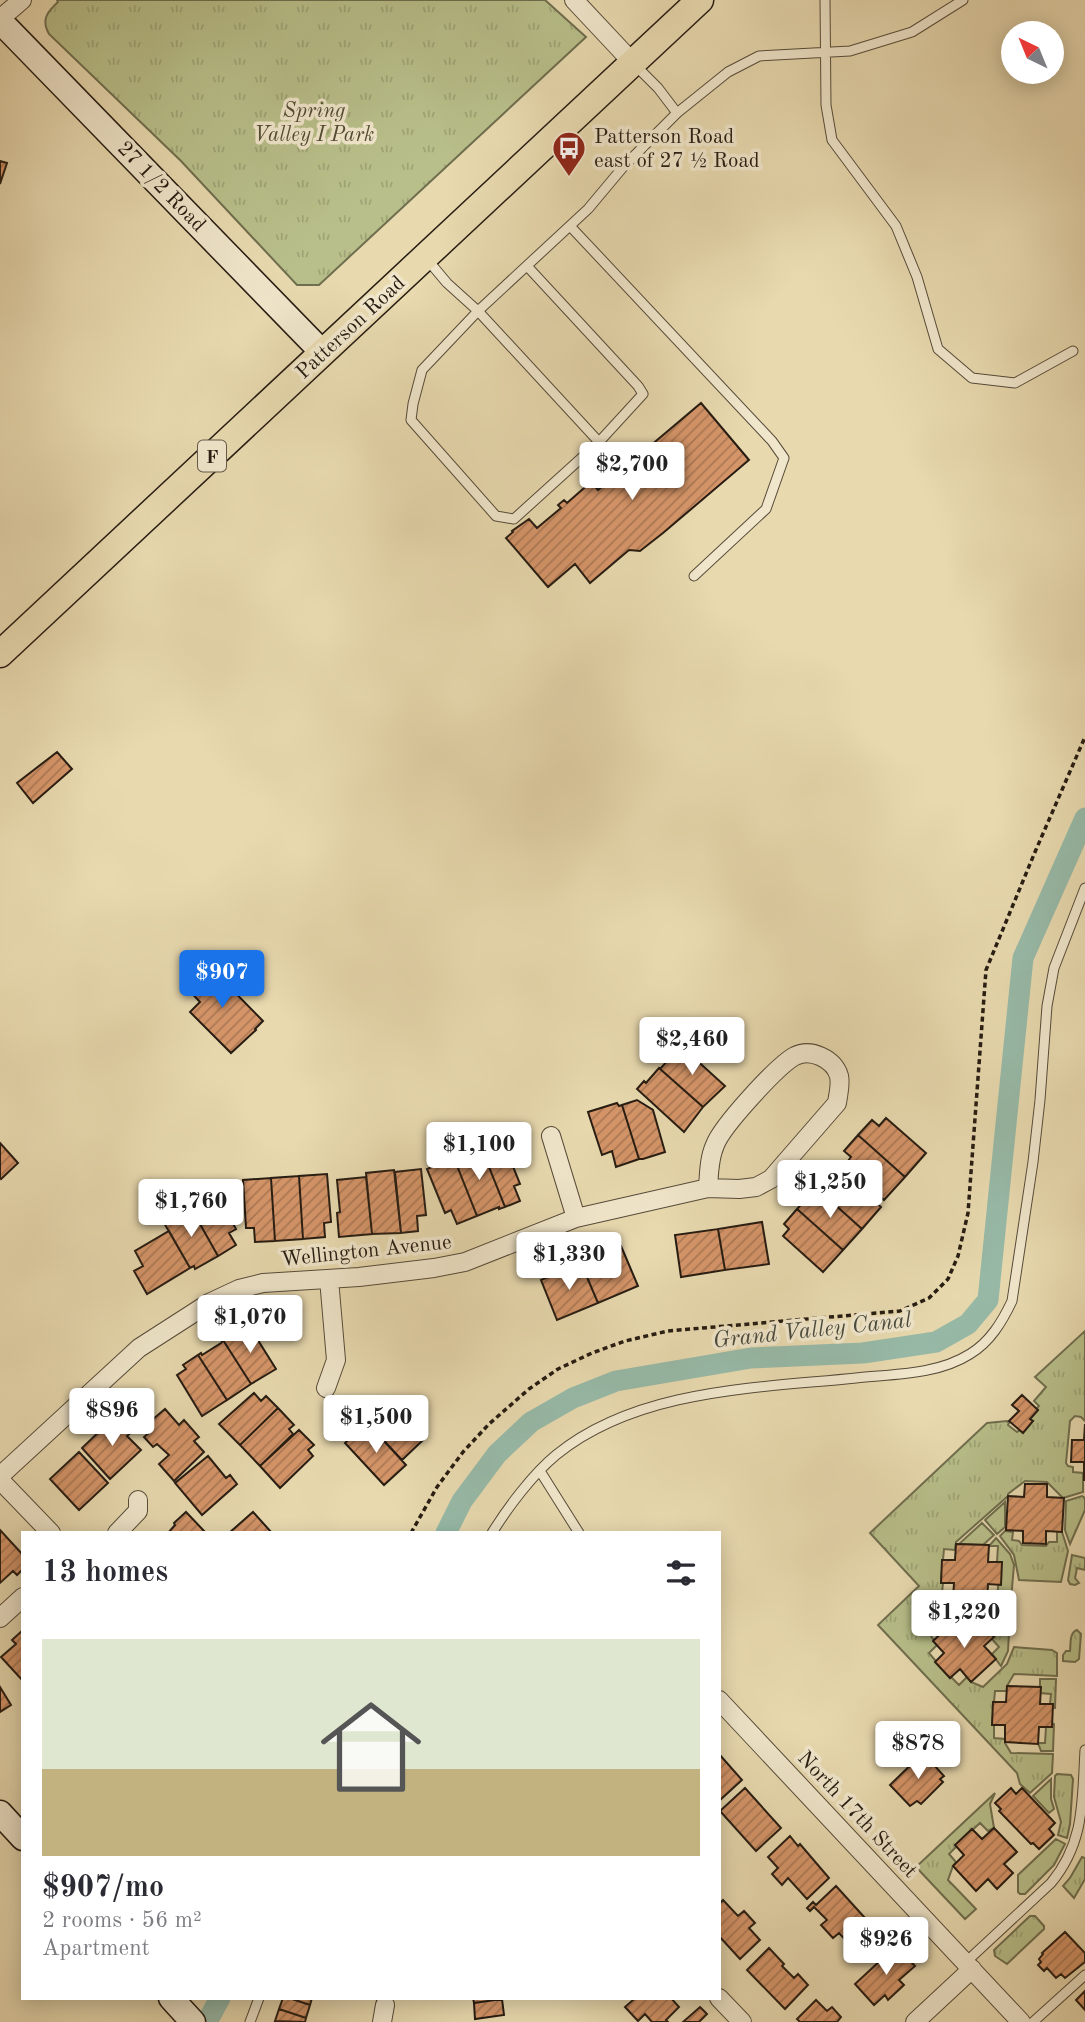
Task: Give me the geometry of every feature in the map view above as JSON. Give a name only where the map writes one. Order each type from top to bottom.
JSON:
[{"type":"main road","name":"Patterson Road","points":[[0,654],[700,0]]},
{"type":"main road","name":"27 1/2 Road","points":[[0,20],[322,352]]},
{"type":"main road","points":[[0,1813],[21,1836]]},
{"type":"street","points":[[0,20],[22,0]]},
{"type":"street","points":[[574,0],[633,63]]},
{"type":"street","name":"Wellington Avenue","points":[[0,1478],[139,1348],[209,1303],[239,1289],[262,1283],[330,1279],[465,1262],[576,1218],[708,1188],[756,1187],[771,1179],[836,1103],[839,1078],[826,1059],[813,1053],[799,1054],[785,1061],[727,1124],[714,1145],[708,1188]]},
{"type":"street","points":[[551,1136],[576,1218]]},
{"type":"street","points":[[326,1388],[336,1360],[330,1279]]},
{"type":"street","points":[[0,1478],[49,1531]]},
{"type":"street","points":[[119,1531],[138,1511],[138,1500]]},
{"type":"street","points":[[0,1618],[21,1599]]},
{"type":"street","name":"North 17th Street","points":[[721,1702],[1021,2022]]},
{"type":"street","points":[[915,2022],[969,1965]]},
{"type":"street","points":[[721,2000],[742,2022]]},
{"type":"lane","points":[[825,0],[826,105],[832,140],[896,226],[917,276],[938,349],[972,378],[1014,383],[1073,351]]},
{"type":"lane","points":[[527,266],[643,394],[599,442],[514,519],[496,516],[411,420],[412,404],[422,370],[478,311],[588,209],[624,166],[677,113],[727,72],[758,56],[850,51],[912,32],[963,0]]},
{"type":"lane","points":[[633,63],[658,88],[677,113]]},
{"type":"lane","points":[[570,226],[772,441],[784,458],[766,509],[694,576]]},
{"type":"lane","points":[[425,257],[599,442]]},
{"type":"lane","points":[[494,1531],[540,1471],[556,1455],[573,1443],[629,1414],[670,1401],[713,1393],[928,1370],[970,1354],[987,1340],[1002,1322],[1012,1301],[1033,1162],[1047,1006],[1054,968],[1085,888]]},
{"type":"lane","points":[[540,1471],[578,1531]]},
{"type":"lane","points":[[969,1965],[1051,1883],[1072,1855],[1081,1817],[1085,1750]]},
{"type":"lane","points":[[1033,2022],[1085,1975]]},
{"type":"lane","points":[[250,2022],[259,2000]]},
{"type":"path","points":[[412,1531],[437,1487],[463,1452],[489,1424],[529,1389],[558,1369],[592,1353],[625,1341],[668,1331],[900,1311],[929,1298],[948,1279],[958,1256],[968,1213],[986,970],[1085,737]]},
{"type":"green space","name":"Spring Valley I Park","points":[[57,0],[545,0],[586,37],[319,285],[297,285],[181,161],[49,34],[45,20]]},
{"type":"green space","points":[[1085,1331],[1085,1421],[1075,1416],[1070,1421],[1066,1463],[1073,1467],[1073,1472],[1083,1473],[1083,1492],[1063,1498],[1047,1482],[1025,1481],[956,1542],[955,1550],[944,1549],[942,1593],[954,1594],[953,1609],[927,1630],[937,1645],[929,1653],[959,1685],[967,1677],[971,1682],[983,1687],[1007,1664],[1014,1647],[1052,1650],[1057,1653],[1057,1676],[1014,1674],[1007,1691],[995,1691],[992,1724],[994,1738],[1005,1739],[1011,1753],[1053,1754],[1052,1773],[1030,1793],[1020,1784],[1017,1773],[878,1625],[919,1586],[870,1533],[987,1423],[1007,1421],[1017,1432],[1023,1432],[1038,1410],[1039,1406],[1034,1401],[1046,1387],[1035,1377]]},
{"type":"green space","points":[[1082,1496],[1085,1498],[1085,1510],[1070,1544],[1065,1530],[1066,1501]]},
{"type":"green space","points":[[1005,1502],[1005,1527],[997,1534],[985,1520]]},
{"type":"green space","points":[[982,1523],[994,1535],[983,1545],[959,1544]]},
{"type":"green space","points":[[1005,1531],[1013,1532],[1012,1540],[1019,1541],[1022,1545],[1046,1546],[1049,1542],[1057,1542],[1057,1531],[1062,1532],[1068,1551],[1061,1582],[1019,1580],[1014,1555],[1000,1536]]},
{"type":"green space","points":[[996,1538],[1010,1554],[1014,1565],[1010,1611],[986,1610],[987,1595],[997,1596],[1001,1562],[997,1562],[998,1546],[989,1546]]},
{"type":"green space","points":[[1072,1555],[1085,1558],[1085,1570],[1077,1568],[1075,1578],[1079,1583],[1075,1585],[1068,1580]]},
{"type":"green space","points":[[950,1612],[1010,1614],[1008,1651],[1001,1666],[992,1654],[999,1647],[979,1621],[974,1625],[962,1614],[957,1618]]},
{"type":"green space","points":[[1077,1630],[1081,1634],[1079,1659],[1075,1662],[1063,1661],[1063,1655],[1070,1651],[1071,1639]]},
{"type":"green space","points":[[1040,1679],[1056,1679],[1055,1708],[1050,1704],[1051,1694],[1040,1693]]},
{"type":"green space","points":[[1052,1723],[1053,1751],[1041,1751],[1038,1743],[1045,1743],[1046,1727],[1052,1727]]},
{"type":"green space","points":[[1057,1774],[1071,1775],[1073,1779],[1067,1838],[1058,1835],[1061,1822],[1054,1797]]},
{"type":"green space","points":[[1051,1779],[1054,1809],[1049,1813],[1033,1796]]},
{"type":"green space","points":[[995,1793],[990,1804],[994,1828],[988,1831],[980,1823],[949,1854],[956,1862],[948,1880],[976,1909],[965,1919],[916,1867]]},
{"type":"green space","points":[[1056,1839],[1065,1844],[1054,1865],[1025,1894],[1020,1894],[1018,1875]]},
{"type":"green space","points":[[1082,1857],[1085,1858],[1085,1879],[1074,1898],[1063,1886]]},
{"type":"green space","points":[[1030,1916],[1035,1916],[1044,1929],[1007,1964],[995,1956],[994,1950]]},
{"type":"building","points":[[0,161],[7,163],[0,184]]},
{"type":"building","points":[[701,403],[749,460],[640,551],[629,550],[590,583],[575,564],[548,587],[506,538],[529,519],[537,528],[561,508],[558,505],[564,500],[567,503],[591,482],[598,490]]},
{"type":"building","points":[[57,752],[72,769],[33,803],[17,783]]},
{"type":"building","points":[[208,965],[263,1021],[231,1053],[190,1012],[200,1002],[186,987]]},
{"type":"building","points":[[681,1046],[725,1086],[703,1107],[660,1069]]},
{"type":"building","points":[[659,1068],[703,1107],[684,1132],[637,1089]]},
{"type":"building","points":[[637,1100],[653,1110],[665,1152],[643,1159],[639,1159],[622,1105]]},
{"type":"building","points":[[617,1103],[622,1105],[639,1159],[616,1167],[612,1151],[602,1155],[588,1112]]},
{"type":"building","points":[[886,1118],[926,1153],[905,1177],[858,1135],[872,1120],[879,1126]]},
{"type":"building","points":[[858,1135],[905,1177],[884,1200],[845,1165],[851,1157],[844,1151]]},
{"type":"building","points":[[502,1139],[520,1184],[514,1186],[520,1201],[505,1207],[481,1147]]},
{"type":"building","points":[[0,1143],[18,1163],[1,1179],[0,1178]]},
{"type":"building","points":[[481,1147],[505,1207],[477,1216],[454,1158]]},
{"type":"building","points":[[454,1158],[477,1216],[457,1224],[451,1210],[445,1213],[427,1169]]},
{"type":"building","points":[[833,1164],[881,1207],[862,1229],[822,1193],[827,1187],[819,1180]]},
{"type":"building","points":[[421,1169],[426,1215],[417,1216],[418,1231],[401,1233],[395,1172]]},
{"type":"building","points":[[394,1170],[401,1233],[372,1234],[366,1173]]},
{"type":"building","points":[[327,1174],[331,1222],[324,1223],[325,1237],[303,1239],[299,1176]]},
{"type":"building","points":[[299,1176],[303,1239],[275,1241],[271,1178]]},
{"type":"building","points":[[366,1177],[372,1234],[339,1237],[337,1180]]},
{"type":"building","points":[[271,1178],[275,1241],[255,1242],[254,1228],[246,1228],[243,1180]]},
{"type":"building","points":[[223,1189],[237,1214],[230,1218],[236,1229],[229,1233],[236,1245],[218,1256],[191,1208]]},
{"type":"building","points":[[822,1193],[862,1229],[843,1250],[797,1209],[810,1195],[816,1200]]},
{"type":"building","points":[[191,1208],[218,1256],[195,1269],[194,1266],[190,1268],[164,1223]]},
{"type":"building","points":[[797,1209],[843,1250],[823,1272],[783,1236],[789,1229],[784,1224]]},
{"type":"building","points":[[762,1222],[769,1264],[725,1270],[718,1229]]},
{"type":"building","points":[[718,1229],[725,1270],[681,1277],[675,1235]]},
{"type":"building","points":[[169,1231],[190,1268],[147,1294],[134,1271],[143,1266],[135,1251]]},
{"type":"building","points":[[621,1246],[638,1286],[598,1303],[581,1263]]},
{"type":"building","points":[[581,1263],[598,1303],[557,1320],[541,1280]]},
{"type":"building","points":[[251,1329],[276,1369],[251,1384],[223,1340],[238,1330],[241,1335]]},
{"type":"building","points":[[223,1340],[251,1384],[227,1400],[198,1355]]},
{"type":"building","points":[[198,1355],[227,1400],[202,1416],[177,1375],[186,1369],[183,1365]]},
{"type":"building","points":[[254,1393],[261,1401],[266,1396],[278,1408],[240,1445],[219,1424]]},
{"type":"building","points":[[1022,1395],[1038,1410],[1023,1433],[1009,1421],[1019,1411],[1012,1405]]},
{"type":"building","points":[[389,1402],[405,1419],[411,1414],[426,1430],[420,1436],[424,1439],[402,1460],[373,1429],[377,1425],[371,1419]]},
{"type":"building","points":[[278,1408],[294,1425],[289,1429],[293,1434],[260,1466],[240,1445]]},
{"type":"building","points":[[165,1409],[179,1425],[184,1420],[199,1437],[194,1441],[204,1452],[174,1481],[159,1464],[169,1455],[157,1444],[153,1447],[144,1437],[150,1432],[145,1426]]},
{"type":"building","points":[[121,1418],[133,1431],[127,1436],[141,1450],[110,1479],[82,1448],[104,1427],[107,1431]]},
{"type":"building","points":[[1085,1424],[1084,1480],[1084,1462],[1071,1462],[1072,1440],[1084,1440]]},
{"type":"building","points":[[363,1426],[369,1433],[373,1429],[406,1465],[384,1485],[345,1443]]},
{"type":"building","points":[[299,1430],[314,1445],[308,1450],[313,1456],[280,1488],[260,1466]]},
{"type":"building","points":[[79,1452],[108,1483],[79,1510],[50,1479]]},
{"type":"building","points":[[208,1456],[226,1478],[230,1475],[237,1484],[202,1515],[175,1483]]},
{"type":"building","points":[[1025,1484],[1047,1484],[1047,1497],[1064,1498],[1062,1532],[1046,1531],[1046,1544],[1023,1543],[1023,1531],[1006,1530],[1008,1496],[1024,1497]]},
{"type":"building","points":[[186,1512],[204,1531],[170,1531]]},
{"type":"building","points":[[253,1512],[270,1531],[231,1531]]},
{"type":"building","points":[[0,1530],[21,1553],[21,1571],[17,1575],[13,1571],[0,1583]]},
{"type":"building","points":[[956,1544],[989,1545],[988,1562],[1002,1562],[1001,1585],[988,1584],[987,1601],[953,1599],[954,1583],[941,1583],[942,1560],[955,1560]]},
{"type":"building","points":[[957,1618],[969,1630],[978,1621],[994,1637],[984,1646],[996,1659],[971,1682],[960,1669],[950,1678],[935,1662],[944,1653],[933,1641]]},
{"type":"building","points":[[21,1632],[21,1679],[1,1657],[16,1644],[12,1640]]},
{"type":"building","points":[[1007,1686],[1041,1687],[1040,1704],[1053,1704],[1052,1727],[1039,1727],[1038,1744],[1005,1742],[1005,1725],[992,1725],[993,1702],[1006,1702]]},
{"type":"building","points":[[0,1687],[11,1705],[0,1712]]},
{"type":"building","points":[[923,1753],[944,1776],[940,1779],[943,1782],[921,1804],[917,1801],[910,1806],[890,1785]]},
{"type":"building","points":[[721,1756],[742,1780],[721,1799]]},
{"type":"building","points":[[745,1788],[781,1828],[756,1851],[721,1810]]},
{"type":"building","points":[[1011,1788],[1016,1794],[1022,1788],[1055,1823],[1049,1829],[1054,1835],[1039,1849],[999,1811],[1001,1809],[995,1803]]},
{"type":"building","points":[[994,1828],[1017,1852],[1004,1864],[1013,1873],[997,1889],[988,1879],[976,1891],[953,1866],[964,1855],[955,1845],[972,1829],[982,1839]]},
{"type":"building","points":[[790,1836],[829,1878],[807,1899],[788,1878],[782,1885],[772,1874],[778,1868],[768,1857]]},
{"type":"building","points":[[836,1886],[875,1929],[854,1949],[839,1933],[833,1938],[821,1925],[827,1920],[814,1907],[810,1911],[807,1908],[813,1902],[816,1905]]},
{"type":"building","points":[[723,1900],[738,1916],[744,1911],[755,1923],[749,1928],[760,1940],[740,1959],[721,1938]]},
{"type":"building","points":[[1065,1932],[1085,1953],[1085,1962],[1065,1978],[1061,1974],[1056,1978],[1047,1968],[1044,1971],[1038,1965],[1041,1962],[1039,1959]]},
{"type":"building","points":[[896,1946],[915,1966],[899,1980],[904,1985],[888,2000],[885,1995],[874,2005],[855,1984]]},
{"type":"building","points":[[769,1948],[794,1978],[798,1974],[808,1985],[785,2009],[747,1970]]},
{"type":"building","points":[[1085,1991],[1085,2010],[1076,2000]]},
{"type":"building","points":[[282,2000],[295,2000],[310,2005],[306,2018],[279,2009]]},
{"type":"building","points":[[295,2000],[311,2000],[310,2005]]},
{"type":"building","points":[[473,2000],[495,2000],[474,2003]]},
{"type":"building","points":[[502,2000],[504,2015],[475,2019],[474,2003]]},
{"type":"building","points":[[633,2000],[673,2000],[679,2007],[666,2020],[668,2022],[652,2022],[645,2014],[638,2021],[625,2007]]},
{"type":"building","points":[[816,2000],[827,2011],[832,2007],[841,2017],[837,2022],[800,2022],[797,2019]]},
{"type":"building","points":[[700,2007],[707,2014],[699,2022],[683,2022]]},
{"type":"building","points":[[279,2009],[306,2018],[305,2022],[275,2021]]},
{"type":"waterway","name":"Grand Valley Canal","points":[[447,1531],[462,1501],[497,1454],[531,1422],[573,1398],[616,1381],[751,1358],[863,1353],[936,1342],[968,1324],[988,1300],[1023,958],[1085,818]]},
{"type":"waterway","name":"Grand Valley Canal","points":[[207,2022],[219,2000]]},
{"type":"place","name":"Patterson Road east of 27 ½ Road","points":[[569,178]]}]
